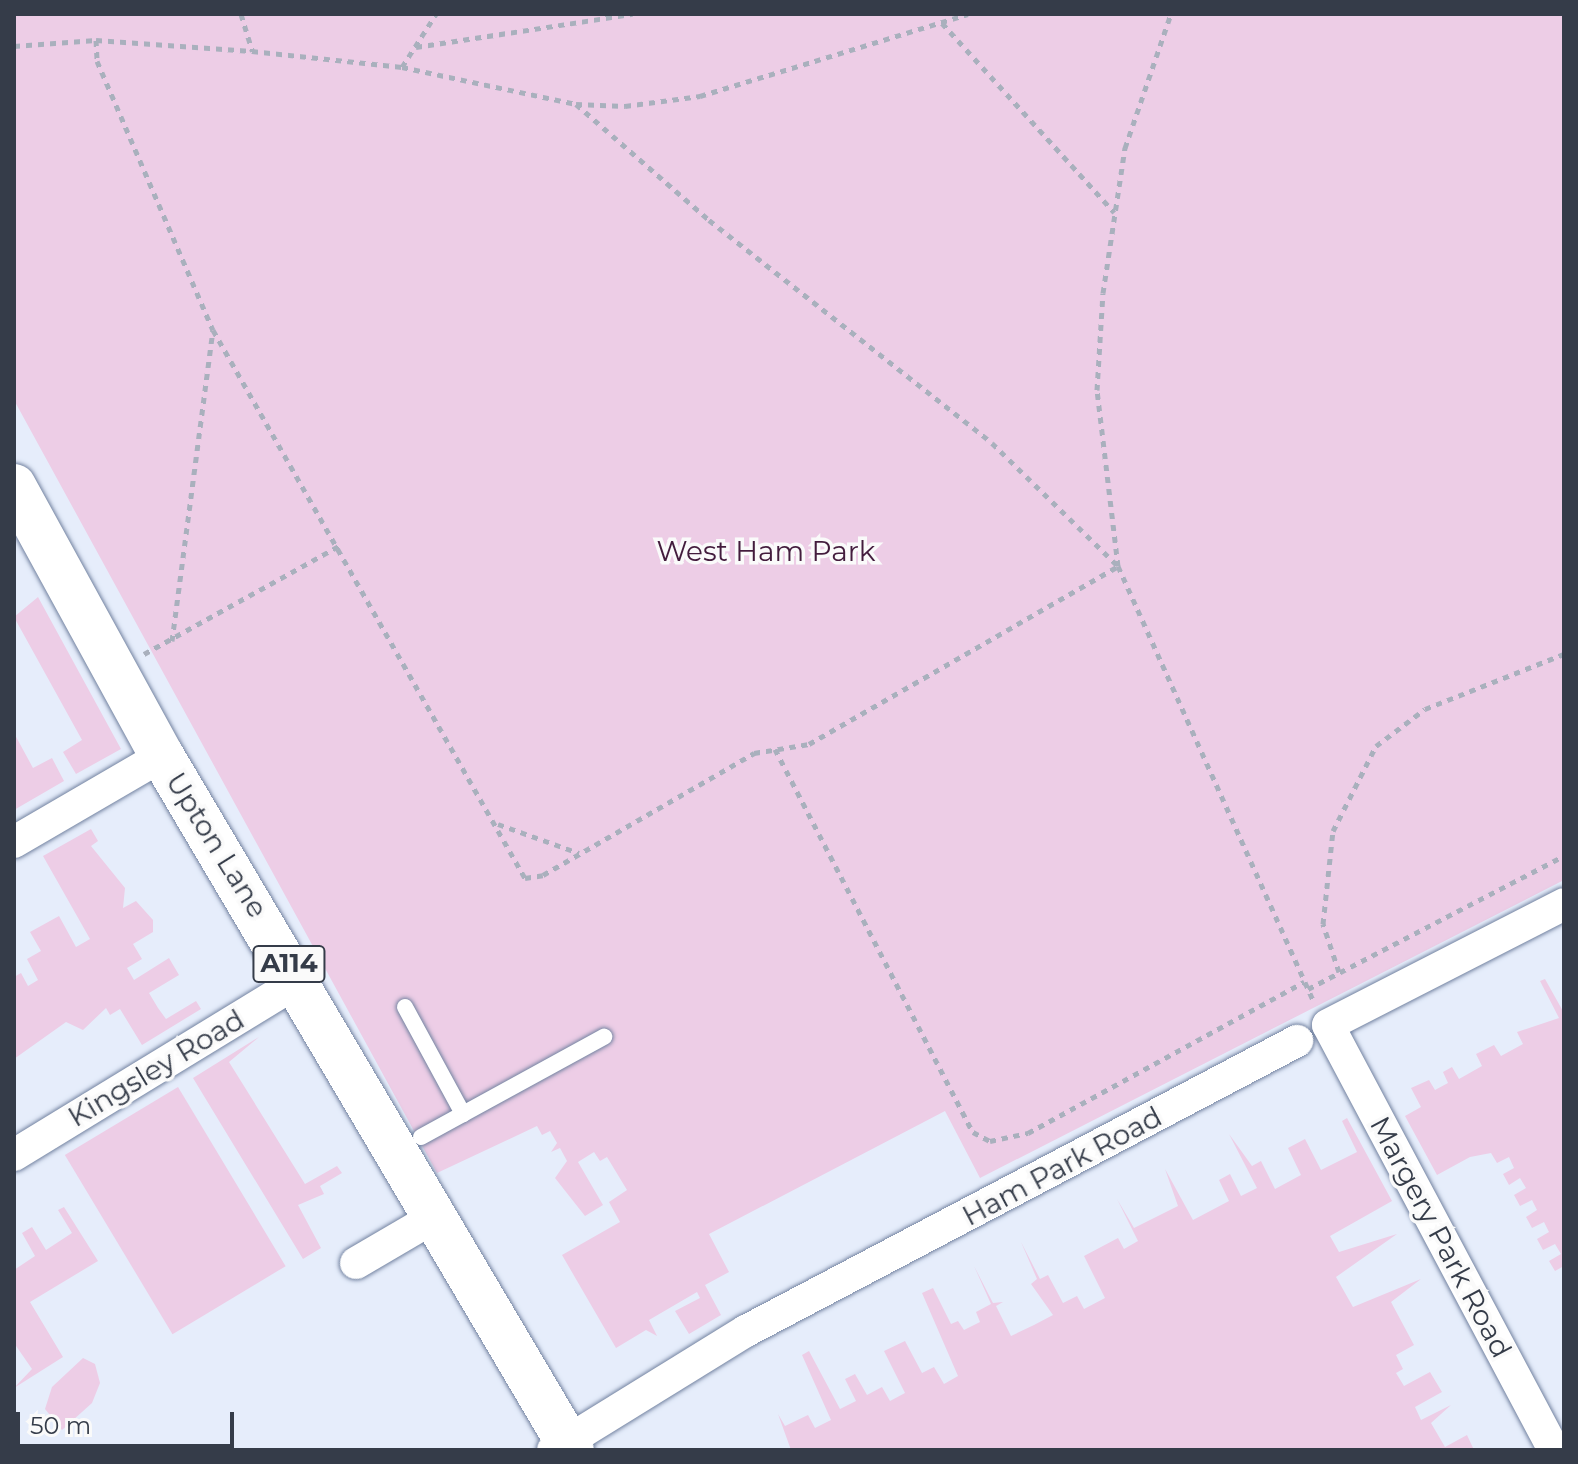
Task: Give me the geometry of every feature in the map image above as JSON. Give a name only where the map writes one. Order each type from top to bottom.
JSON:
[{"type":"main road","name":"Upton Lane","points":[[14,486],[162,756],[299,981],[564,1447]]},
{"type":"street","points":[[14,842],[162,756]]},
{"type":"street","name":"Ham Park Road","points":[[1328,1025],[1564,904]]},
{"type":"street","name":"Kingsley Road","points":[[14,1155],[299,981]]},
{"type":"street","name":"Margery Park Road","points":[[1328,1025],[1553,1427]]},
{"type":"street","name":"Ham Park Road","points":[[564,1447],[746,1331],[1297,1041]]},
{"type":"street","points":[[356,1263],[433,1218]]},
{"type":"lane","points":[[405,1007],[463,1114]]},
{"type":"lane","name":"Ham Park Road","points":[[1297,1041],[1328,1025]]},
{"type":"lane","points":[[421,1137],[604,1037]]},
{"type":"path","points":[[241,14],[252,51]]},
{"type":"path","points":[[402,67],[436,14]]},
{"type":"path","points":[[416,47],[632,14]]},
{"type":"path","points":[[14,46],[96,40],[252,51],[402,67],[576,104],[700,96],[968,14]]},
{"type":"path","points":[[1171,14],[1125,148],[1115,213],[1097,390],[1118,566],[1304,982],[1328,1025]]},
{"type":"path","points":[[942,23],[1115,213]]},
{"type":"path","points":[[96,40],[97,61],[213,330],[341,545],[525,878],[580,853],[754,753],[809,744],[1118,566]]},
{"type":"path","points":[[576,104],[709,220],[992,443],[1118,566]]},
{"type":"path","points":[[172,641],[213,330]]},
{"type":"path","points":[[115,670],[341,545]]},
{"type":"path","points":[[1339,972],[1323,924],[1333,831],[1376,746],[1425,709],[1564,654]]},
{"type":"path","points":[[775,749],[973,1132],[990,1141],[1028,1133],[1304,982]]},
{"type":"path","points":[[496,823],[580,853]]},
{"type":"path","points":[[1308,989],[1564,856]]},
{"type":"green space","name":"West Ham Park","points":[[14,14],[1564,14],[1564,880],[980,1178],[945,1111],[709,1234],[729,1272],[705,1285],[721,1315],[689,1334],[675,1311],[700,1298],[697,1292],[649,1320],[657,1336],[646,1330],[616,1348],[562,1255],[620,1222],[609,1202],[627,1190],[607,1157],[600,1161],[594,1152],[578,1162],[603,1205],[585,1216],[555,1178],[567,1161],[560,1148],[551,1152],[557,1143],[550,1131],[542,1135],[537,1126],[437,1173],[14,400]]},
{"type":"green space","points":[[38,597],[121,749],[76,774],[63,752],[82,740],[14,617]]},
{"type":"green space","points":[[14,733],[33,768],[52,758],[64,781],[14,810]]},
{"type":"green space","points":[[91,829],[98,841],[91,846],[125,888],[123,908],[136,901],[153,920],[153,932],[133,944],[142,959],[127,968],[134,980],[169,958],[179,975],[149,993],[158,1008],[166,1019],[196,1001],[201,1009],[142,1045],[120,1009],[110,1015],[106,1008],[83,1030],[66,1022],[14,1059],[14,977],[21,973],[28,986],[38,980],[27,959],[41,951],[30,932],[59,916],[76,947],[90,939],[43,856]]},
{"type":"green space","points":[[1545,979],[1564,1013],[1564,1266],[1555,1271],[1549,1261],[1561,1254],[1555,1244],[1543,1250],[1537,1239],[1549,1232],[1544,1222],[1532,1228],[1526,1217],[1537,1210],[1532,1200],[1520,1206],[1514,1195],[1526,1188],[1520,1178],[1509,1185],[1503,1174],[1514,1168],[1509,1157],[1497,1163],[1491,1153],[1470,1157],[1437,1175],[1405,1116],[1421,1107],[1411,1088],[1429,1080],[1435,1090],[1448,1083],[1443,1072],[1452,1067],[1459,1079],[1482,1066],[1476,1054],[1494,1045],[1501,1056],[1523,1044],[1517,1032],[1559,1018],[1540,981]]},
{"type":"green space","points":[[259,1037],[229,1062],[305,1184],[337,1166],[342,1173],[320,1186],[324,1194],[298,1205],[321,1248],[303,1259],[193,1078]]},
{"type":"green space","points":[[178,1087],[286,1266],[172,1334],[65,1155]]},
{"type":"green space","points":[[1347,1118],[1392,1201],[1330,1236],[1339,1252],[1397,1234],[1336,1277],[1353,1307],[1421,1279],[1391,1302],[1414,1345],[1396,1355],[1403,1369],[1396,1373],[1404,1386],[1430,1372],[1442,1392],[1415,1407],[1421,1420],[1451,1405],[1431,1423],[1445,1447],[1467,1435],[1474,1450],[791,1450],[778,1414],[785,1426],[808,1415],[815,1428],[831,1420],[802,1355],[809,1351],[840,1409],[856,1401],[845,1379],[855,1374],[867,1395],[882,1387],[890,1401],[905,1393],[884,1351],[905,1341],[922,1373],[934,1367],[944,1384],[958,1376],[922,1293],[933,1288],[951,1324],[958,1321],[964,1330],[980,1322],[976,1312],[991,1304],[974,1266],[993,1303],[1003,1302],[996,1306],[1011,1336],[1034,1325],[1053,1315],[1031,1284],[1037,1279],[1021,1242],[1040,1279],[1048,1275],[1063,1303],[1077,1296],[1084,1309],[1105,1298],[1084,1256],[1118,1238],[1124,1249],[1138,1241],[1117,1199],[1134,1228],[1178,1206],[1165,1169],[1193,1220],[1229,1201],[1219,1180],[1230,1174],[1241,1196],[1257,1188],[1229,1134],[1252,1166],[1261,1161],[1275,1189],[1301,1175],[1288,1148],[1305,1139],[1321,1170],[1357,1152],[1342,1121]]},
{"type":"green space","points":[[64,1207],[98,1261],[30,1302],[63,1357],[14,1388],[32,1369],[14,1343],[14,1270],[35,1256],[22,1233],[32,1227],[46,1250],[72,1233],[58,1210]]},
{"type":"green space","points":[[83,1358],[95,1364],[100,1383],[92,1403],[62,1430],[45,1409],[52,1387]]}]
